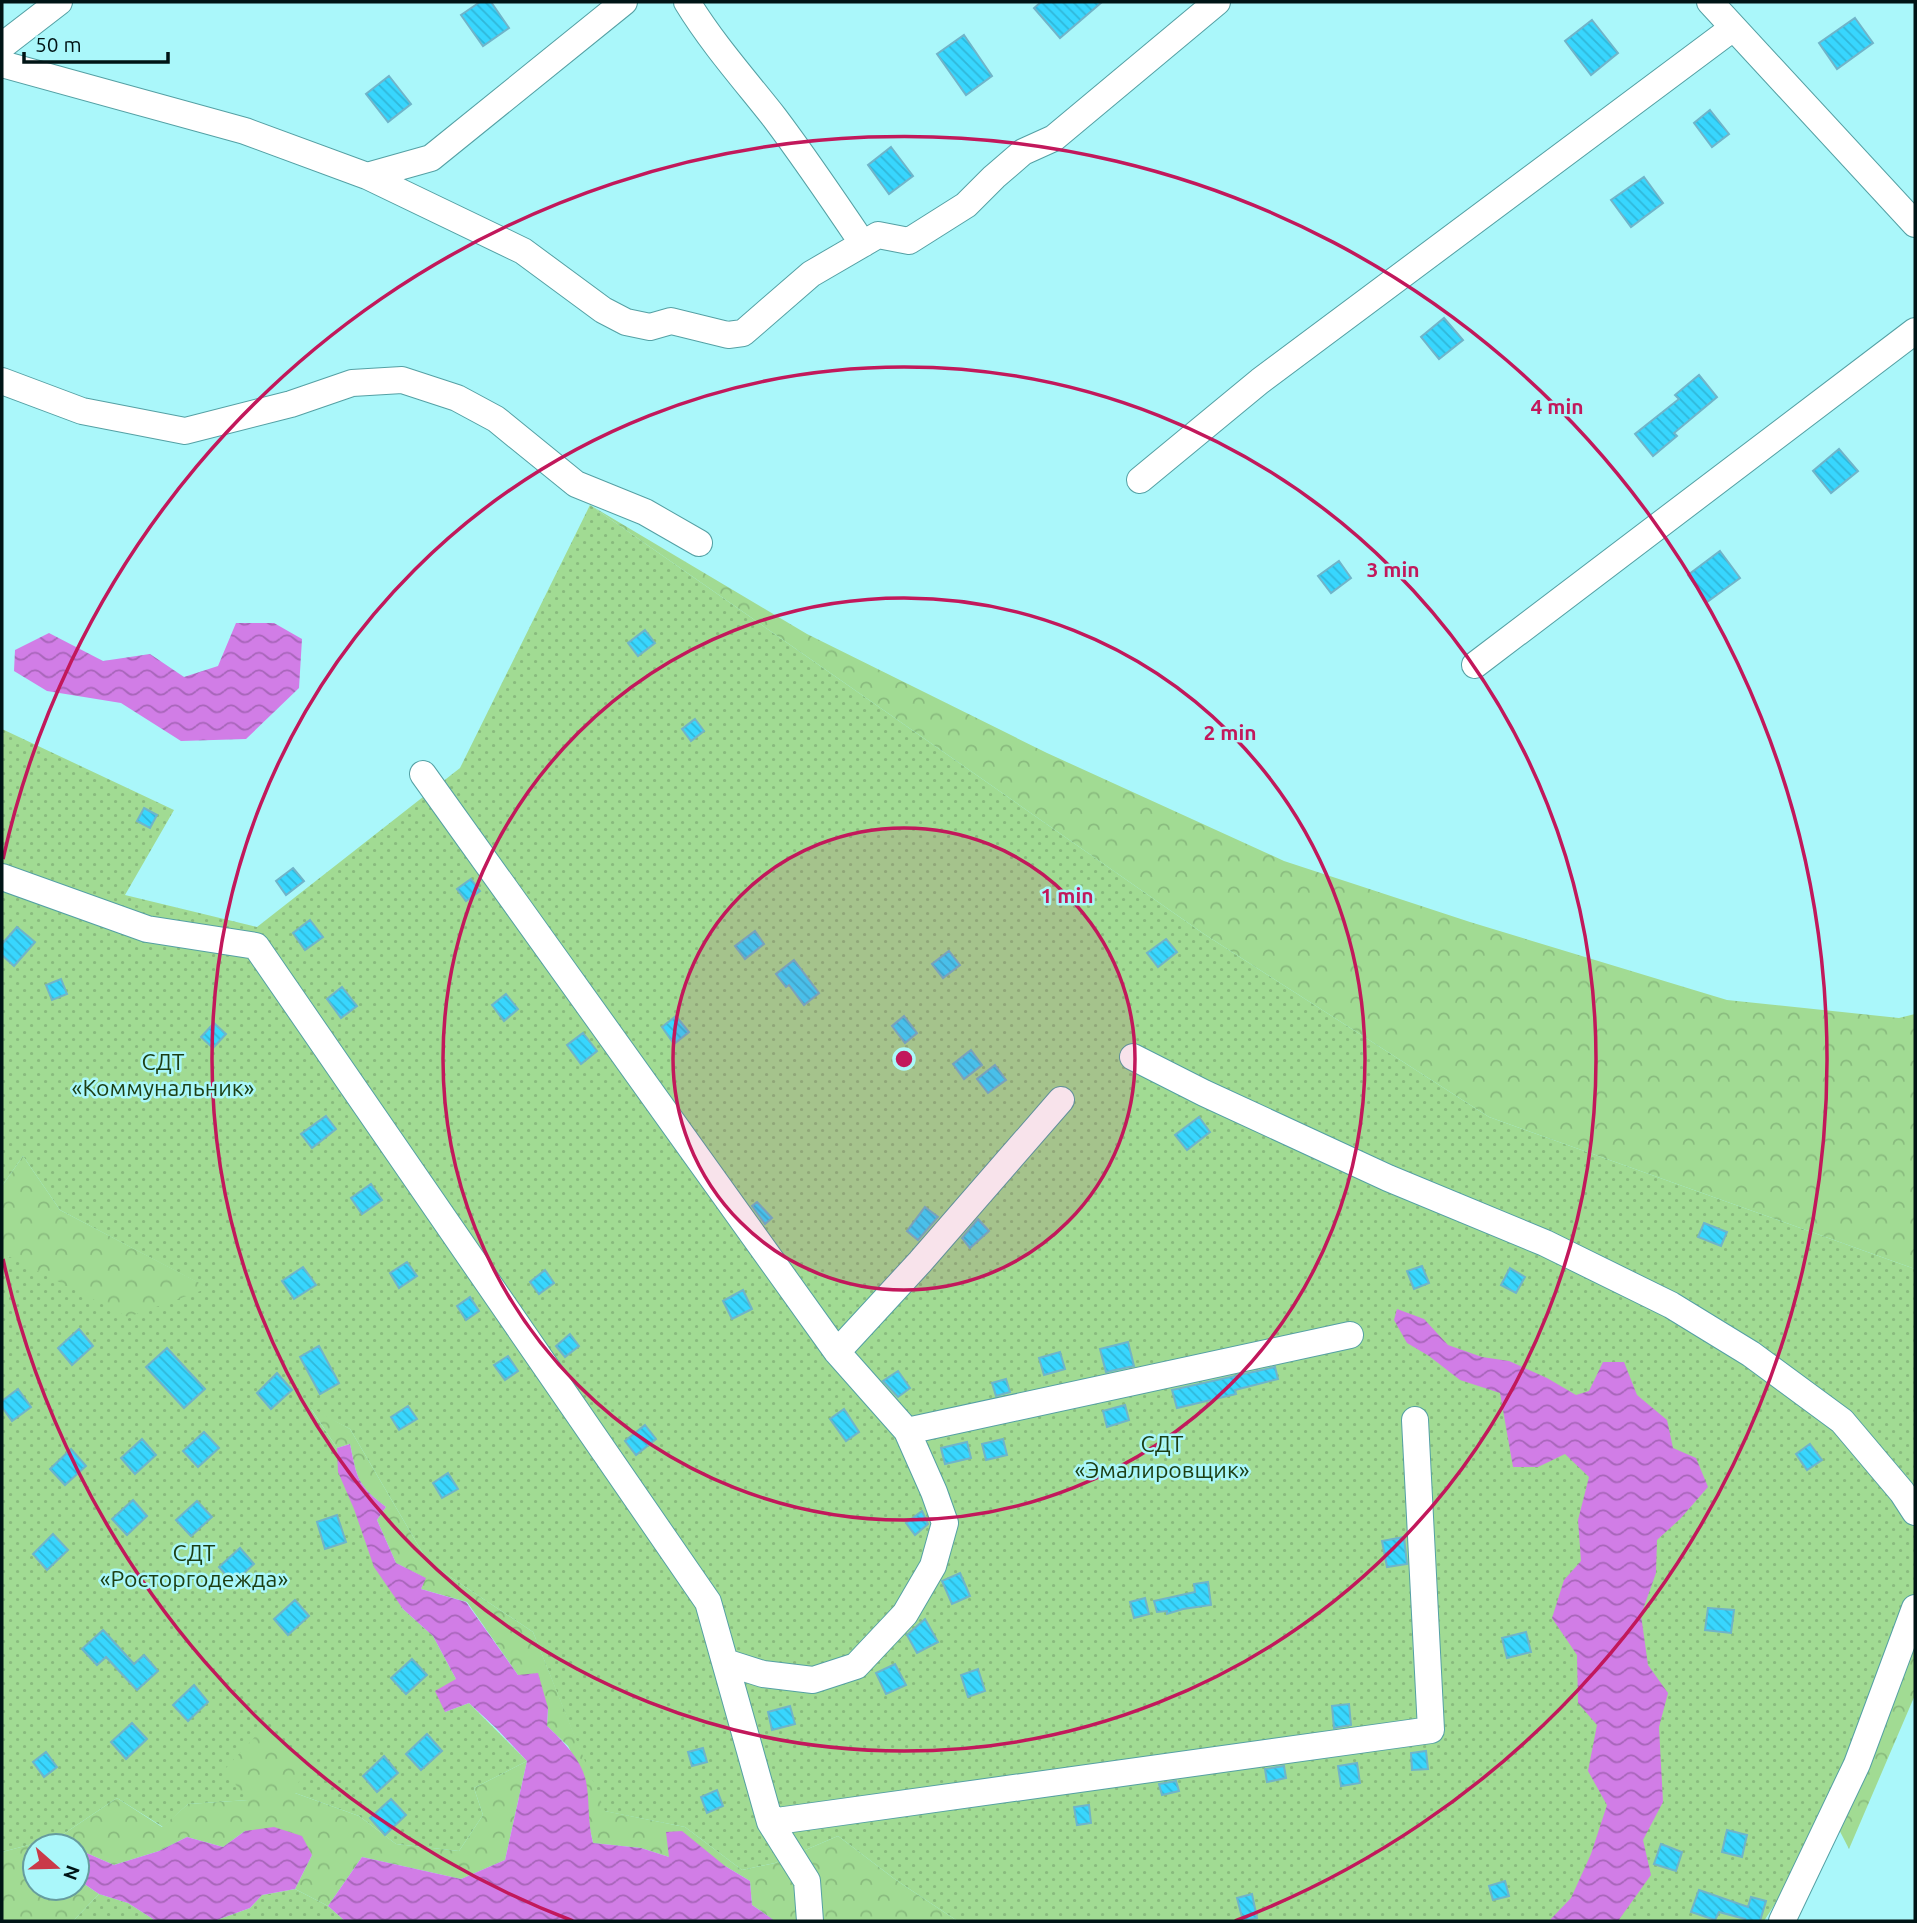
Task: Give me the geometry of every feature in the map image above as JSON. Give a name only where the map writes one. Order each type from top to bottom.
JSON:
[{"type":"street","points":[[2,46],[59,2]]},
{"type":"street","points":[[367,176],[431,159],[624,2]]},
{"type":"street","points":[[687,2],[707,36],[773,117],[863,244]]},
{"type":"street","points":[[2,65],[245,131],[367,176],[523,251],[603,310],[626,322],[650,327],[671,321],[728,335],[743,333],[811,274],[863,244],[878,236],[909,240],[966,205],[1023,152],[1054,138],[1217,2]]},
{"type":"street","points":[[1710,2],[1915,224]]},
{"type":"street","points":[[1139,480],[1260,381],[1733,28]]},
{"type":"street","points":[[1475,665],[1915,331]]},
{"type":"street","points":[[2,381],[82,411],[185,431],[291,404],[352,383],[402,380],[457,398],[477,408],[496,419],[576,484],[645,512],[699,543]]},
{"type":"street","points":[[423,774],[837,1352],[907,1431],[945,1523],[933,1566],[905,1614],[856,1666],[813,1680],[763,1674],[725,1662]]},
{"type":"street","points":[[2,877],[147,929],[256,946],[708,1602],[770,1822],[807,1881],[810,1921]]},
{"type":"street","points":[[1133,1057],[1388,1178],[1545,1243],[1671,1305],[1751,1354],[1842,1420],[1902,1492],[1915,1512]]},
{"type":"street","points":[[837,1352],[920,1262],[1061,1100]]},
{"type":"street","points":[[907,1431],[1350,1335]]},
{"type":"street","points":[[770,1822],[1431,1730],[1415,1420]]},
{"type":"street","points":[[1782,1921],[1857,1764],[1915,1608]]},
{"type":"green space","name":"СДТ «Эмалировщик»","points":[[590,505],[1204,934],[1489,1117],[1915,1269],[1915,1594],[1832,1816],[1764,1921],[956,1920],[896,1880],[838,1836],[775,1863],[742,1870],[685,1827],[604,1811],[533,1632],[428,1562],[350,1429],[311,1409],[337,1448],[339,1472],[403,1609],[433,1636],[456,1679],[445,1712],[469,1703],[527,1761],[474,1788],[483,1815],[459,1851],[396,1844],[359,1816],[295,1793],[249,1800],[188,1804],[163,1827],[117,1798],[66,1832],[21,1832],[21,1847],[2,1852],[2,1260],[7,1256],[208,1288],[60,1210],[23,1156],[2,1186],[2,729],[174,810],[125,895],[257,927],[460,768]]},
{"type":"green space","points":[[590,505],[807,634],[1047,753],[1284,861],[1470,922],[1727,1000],[1899,1018],[1915,1014],[1915,1269],[1489,1117],[1204,934]]},
{"type":"green space","points":[[23,1156],[60,1210],[209,1288],[128,1317],[8,1256],[2,1260],[2,1186]]},
{"type":"green space","points":[[310,1407],[350,1429],[428,1562],[533,1632],[605,1811],[685,1827],[742,1870],[775,1863],[838,1836],[896,1880],[956,1920],[1005,1921],[775,1921],[752,1905],[750,1881],[725,1866],[669,1857],[641,1848],[593,1843],[588,1820],[585,1779],[568,1746],[547,1726],[548,1708],[518,1675],[467,1602],[421,1589],[425,1578],[396,1563],[377,1520],[386,1507],[369,1493],[360,1480],[350,1444],[337,1448]]},
{"type":"green space","points":[[1915,1594],[1915,1695],[1849,1849],[1832,1816]]},
{"type":"green space","points":[[264,1727],[305,1764],[295,1793],[359,1816],[396,1844],[459,1851],[483,1815],[474,1788],[527,1761],[505,1860],[461,1879],[362,1857],[328,1906],[295,1889],[312,1855],[245,1831],[223,1847],[187,1837],[159,1851],[114,1865],[91,1855],[91,1832],[66,1832],[117,1798],[162,1827],[188,1804],[248,1800],[224,1770]]},
{"type":"green space","points":[[21,1847],[21,1902],[91,1902],[91,1889],[99,1894],[73,1921],[2,1921],[2,1852]]},
{"type":"green space","points":[[295,1889],[328,1906],[345,1921],[214,1921],[250,1908],[262,1895]]},
{"type":"green space","points":[[99,1894],[128,1903],[156,1921],[73,1921]]},
{"type":"water","points":[[236,623],[274,623],[302,639],[299,688],[246,739],[181,741],[121,703],[47,691],[14,671],[15,650],[49,633],[103,661],[150,654],[184,677],[218,666]]},
{"type":"water","points":[[1397,1309],[1424,1319],[1448,1345],[1482,1357],[1509,1361],[1576,1395],[1589,1391],[1603,1362],[1624,1362],[1637,1395],[1667,1420],[1673,1448],[1696,1458],[1708,1487],[1657,1540],[1656,1573],[1641,1615],[1648,1665],[1668,1693],[1659,1727],[1663,1802],[1643,1840],[1651,1875],[1618,1921],[1549,1921],[1571,1898],[1591,1854],[1607,1805],[1588,1771],[1597,1725],[1578,1703],[1577,1655],[1552,1618],[1564,1580],[1581,1561],[1578,1520],[1589,1477],[1565,1454],[1538,1467],[1513,1467],[1500,1393],[1460,1380],[1407,1343],[1394,1320]]},
{"type":"water","points":[[350,1444],[360,1480],[369,1493],[386,1507],[377,1520],[396,1563],[426,1578],[421,1589],[466,1602],[518,1675],[538,1673],[548,1708],[547,1726],[571,1751],[584,1773],[593,1843],[641,1848],[669,1857],[666,1832],[682,1831],[725,1866],[750,1881],[752,1905],[775,1921],[345,1921],[328,1906],[362,1857],[461,1879],[505,1860],[527,1761],[469,1703],[445,1712],[435,1691],[456,1679],[433,1636],[403,1609],[374,1567],[338,1472],[337,1448]]},
{"type":"water","points":[[274,1827],[302,1836],[312,1855],[295,1889],[262,1895],[250,1908],[214,1921],[156,1921],[128,1903],[99,1894],[91,1889],[91,1855],[114,1865],[159,1851],[187,1837],[223,1847],[245,1831]]},
{"type":"building","points":[[480,2],[491,2],[509,28],[483,46],[461,15]]},
{"type":"building","points":[[1041,2],[1102,2],[1060,38],[1034,8]]},
{"type":"building","points":[[1855,18],[1873,43],[1837,69],[1819,43]]},
{"type":"building","points":[[1592,20],[1618,53],[1591,75],[1565,41]]},
{"type":"building","points":[[964,35],[992,76],[966,95],[937,54]]},
{"type":"building","points":[[389,76],[411,104],[388,122],[366,94]]},
{"type":"building","points":[[1710,110],[1729,134],[1712,147],[1694,123]]},
{"type":"building","points":[[891,147],[913,176],[889,194],[868,165]]},
{"type":"building","points":[[1644,177],[1663,203],[1631,227],[1611,200]]},
{"type":"building","points":[[1444,318],[1463,340],[1439,359],[1421,337]]},
{"type":"building","points":[[1699,375],[1717,397],[1674,433],[1677,436],[1653,456],[1635,434],[1679,399],[1675,395]]},
{"type":"building","points":[[1839,449],[1858,471],[1831,493],[1813,471]]},
{"type":"building","points":[[1720,551],[1740,578],[1707,602],[1688,575]]},
{"type":"building","points":[[1339,561],[1351,578],[1331,593],[1318,576]]},
{"type":"building","points":[[645,630],[655,643],[638,656],[628,643]]},
{"type":"building","points":[[695,719],[704,731],[691,741],[682,729]]},
{"type":"building","points":[[144,808],[157,815],[150,828],[137,821]]},
{"type":"building","points":[[293,868],[304,881],[286,895],[276,881]]},
{"type":"building","points":[[471,879],[480,891],[466,901],[457,889]]},
{"type":"building","points":[[310,920],[323,937],[305,950],[293,933]]},
{"type":"building","points":[[17,927],[35,942],[14,966],[2,955],[2,944]]},
{"type":"building","points":[[755,931],[764,944],[745,959],[735,946]]},
{"type":"building","points":[[1166,939],[1177,952],[1158,967],[1147,953]]},
{"type":"building","points":[[949,951],[960,965],[943,978],[932,964]]},
{"type":"building","points":[[794,960],[819,993],[804,1005],[789,985],[786,987],[776,974]]},
{"type":"building","points":[[61,979],[67,994],[52,1000],[46,985]]},
{"type":"building","points":[[342,987],[357,1006],[341,1018],[327,999]]},
{"type":"building","points":[[506,994],[518,1009],[504,1021],[492,1005]]},
{"type":"building","points":[[676,1016],[689,1032],[674,1044],[662,1027]]},
{"type":"building","points":[[904,1016],[917,1033],[905,1043],[892,1026]]},
{"type":"building","points":[[214,1023],[226,1034],[213,1048],[201,1037]]},
{"type":"building","points":[[583,1033],[597,1051],[581,1064],[567,1045]]},
{"type":"building","points":[[971,1050],[982,1065],[964,1079],[953,1064]]},
{"type":"building","points":[[995,1065],[1006,1080],[988,1093],[977,1079]]},
{"type":"building","points":[[326,1116],[336,1129],[312,1148],[301,1134]]},
{"type":"building","points":[[1199,1117],[1210,1132],[1187,1150],[1175,1135]]},
{"type":"building","points":[[371,1184],[382,1200],[362,1214],[351,1198]]},
{"type":"building","points":[[757,1202],[772,1218],[765,1224],[752,1206]]},
{"type":"building","points":[[925,1207],[938,1217],[918,1240],[907,1231]]},
{"type":"building","points":[[978,1219],[989,1231],[970,1248],[962,1238]]},
{"type":"building","points":[[1704,1223],[1727,1232],[1721,1246],[1698,1237]]},
{"type":"building","points":[[407,1262],[417,1276],[399,1288],[390,1273]]},
{"type":"building","points":[[1422,1266],[1429,1283],[1414,1289],[1407,1271]]},
{"type":"building","points":[[303,1267],[316,1285],[294,1299],[282,1281]]},
{"type":"building","points":[[1510,1268],[1525,1277],[1516,1293],[1501,1285]]},
{"type":"building","points":[[545,1270],[554,1283],[539,1294],[530,1282]]},
{"type":"building","points":[[743,1290],[752,1309],[732,1319],[723,1301]]},
{"type":"building","points":[[470,1297],[479,1311],[466,1320],[457,1306]]},
{"type":"building","points":[[79,1329],[93,1346],[72,1365],[58,1348]]},
{"type":"building","points":[[570,1334],[579,1346],[565,1357],[556,1346]]},
{"type":"building","points":[[1128,1342],[1134,1366],[1106,1372],[1100,1349]]},
{"type":"building","points":[[319,1346],[339,1383],[320,1394],[300,1357]]},
{"type":"building","points":[[167,1348],[205,1389],[184,1408],[146,1367]]},
{"type":"building","points":[[1060,1352],[1065,1369],[1044,1375],[1039,1358]]},
{"type":"building","points":[[508,1356],[518,1371],[505,1380],[494,1365]]},
{"type":"building","points":[[1275,1367],[1278,1379],[1235,1390],[1236,1394],[1177,1408],[1172,1390]]},
{"type":"building","points":[[898,1371],[910,1388],[898,1397],[883,1381]]},
{"type":"building","points":[[277,1373],[292,1390],[271,1409],[257,1393]]},
{"type":"building","points":[[1006,1379],[1010,1392],[996,1396],[992,1383]]},
{"type":"building","points":[[18,1389],[31,1407],[12,1421],[2,1407],[2,1401]]},
{"type":"building","points":[[1125,1405],[1129,1420],[1107,1427],[1103,1411]]},
{"type":"building","points":[[408,1406],[417,1419],[399,1430],[391,1417]]},
{"type":"building","points":[[844,1409],[859,1432],[846,1441],[830,1419]]},
{"type":"building","points":[[645,1425],[656,1439],[636,1455],[625,1441]]},
{"type":"building","points":[[204,1432],[219,1448],[198,1467],[183,1451]]},
{"type":"building","points":[[142,1439],[156,1455],[135,1474],[121,1458]]},
{"type":"building","points":[[1003,1439],[1007,1455],[986,1460],[982,1444]]},
{"type":"building","points":[[967,1442],[971,1458],[945,1464],[941,1448]]},
{"type":"building","points":[[1810,1444],[1822,1460],[1807,1470],[1796,1454]]},
{"type":"building","points":[[71,1449],[86,1466],[65,1485],[50,1469]]},
{"type":"building","points":[[448,1473],[458,1489],[442,1498],[433,1483]]},
{"type":"building","points":[[133,1500],[147,1516],[127,1535],[112,1519]]},
{"type":"building","points":[[197,1501],[212,1517],[191,1536],[176,1520]]},
{"type":"building","points":[[922,1511],[928,1524],[915,1535],[906,1523]]},
{"type":"building","points":[[337,1515],[346,1542],[325,1549],[317,1522]]},
{"type":"building","points":[[53,1534],[68,1550],[47,1570],[33,1554]]},
{"type":"building","points":[[1404,1537],[1407,1564],[1387,1567],[1382,1541]]},
{"type":"building","points":[[240,1548],[254,1564],[233,1583],[219,1567]]},
{"type":"building","points":[[960,1573],[970,1596],[952,1604],[942,1581]]},
{"type":"building","points":[[1208,1582],[1211,1605],[1167,1614],[1167,1611],[1157,1612],[1154,1601],[1195,1592],[1194,1584]]},
{"type":"building","points":[[1145,1598],[1149,1614],[1134,1618],[1130,1602]]},
{"type":"building","points":[[295,1600],[309,1616],[288,1635],[274,1619]]},
{"type":"building","points":[[1708,1608],[1734,1610],[1731,1633],[1705,1630]]},
{"type":"building","points":[[925,1619],[938,1642],[917,1653],[907,1635]]},
{"type":"building","points":[[103,1630],[134,1664],[144,1655],[158,1671],[137,1690],[106,1657],[97,1665],[82,1649]]},
{"type":"building","points":[[1526,1632],[1531,1652],[1507,1658],[1502,1638]]},
{"type":"building","points":[[412,1659],[427,1675],[406,1694],[391,1678]]},
{"type":"building","points":[[895,1664],[906,1685],[886,1694],[876,1673]]},
{"type":"building","points":[[978,1669],[985,1691],[968,1697],[961,1675]]},
{"type":"building","points":[[194,1685],[208,1702],[188,1721],[173,1705]]},
{"type":"building","points":[[1349,1704],[1351,1725],[1334,1728],[1332,1706]]},
{"type":"building","points":[[790,1706],[795,1724],[772,1730],[768,1712]]},
{"type":"building","points":[[132,1723],[147,1739],[126,1759],[111,1742]]},
{"type":"building","points":[[427,1734],[442,1751],[421,1770],[406,1754]]},
{"type":"building","points":[[703,1748],[707,1762],[692,1766],[688,1752]]},
{"type":"building","points":[[1426,1751],[1428,1769],[1412,1770],[1411,1753]]},
{"type":"building","points":[[46,1752],[57,1767],[44,1777],[33,1762]]},
{"type":"building","points":[[384,1756],[398,1773],[377,1792],[363,1776]]},
{"type":"building","points":[[1357,1763],[1360,1783],[1341,1786],[1338,1766]]},
{"type":"building","points":[[1284,1766],[1286,1778],[1267,1782],[1265,1769]]},
{"type":"building","points":[[1176,1781],[1179,1791],[1162,1795],[1159,1784]]},
{"type":"building","points":[[717,1790],[723,1806],[707,1813],[701,1797]]},
{"type":"building","points":[[391,1799],[406,1815],[385,1835],[370,1818]]},
{"type":"building","points":[[1089,1805],[1091,1823],[1077,1825],[1074,1807]]},
{"type":"building","points":[[1727,1830],[1747,1835],[1742,1857],[1722,1852]]},
{"type":"building","points":[[1661,1844],[1682,1852],[1676,1871],[1654,1864]]},
{"type":"building","points":[[1505,1881],[1509,1896],[1493,1900],[1489,1886]]},
{"type":"building","points":[[1699,1890],[1748,1907],[1751,1897],[1766,1901],[1760,1921],[1744,1921],[1745,1919],[1719,1912],[1715,1920],[1691,1912]]},
{"type":"building","points":[[1252,1894],[1257,1918],[1243,1921],[1237,1898]]},
{"type":"park label","name":"СДТ «Коммунальник»","points":[[163,1075]]},
{"type":"park label","name":"СДТ «Росторгодежда»","points":[[194,1566]]}]
